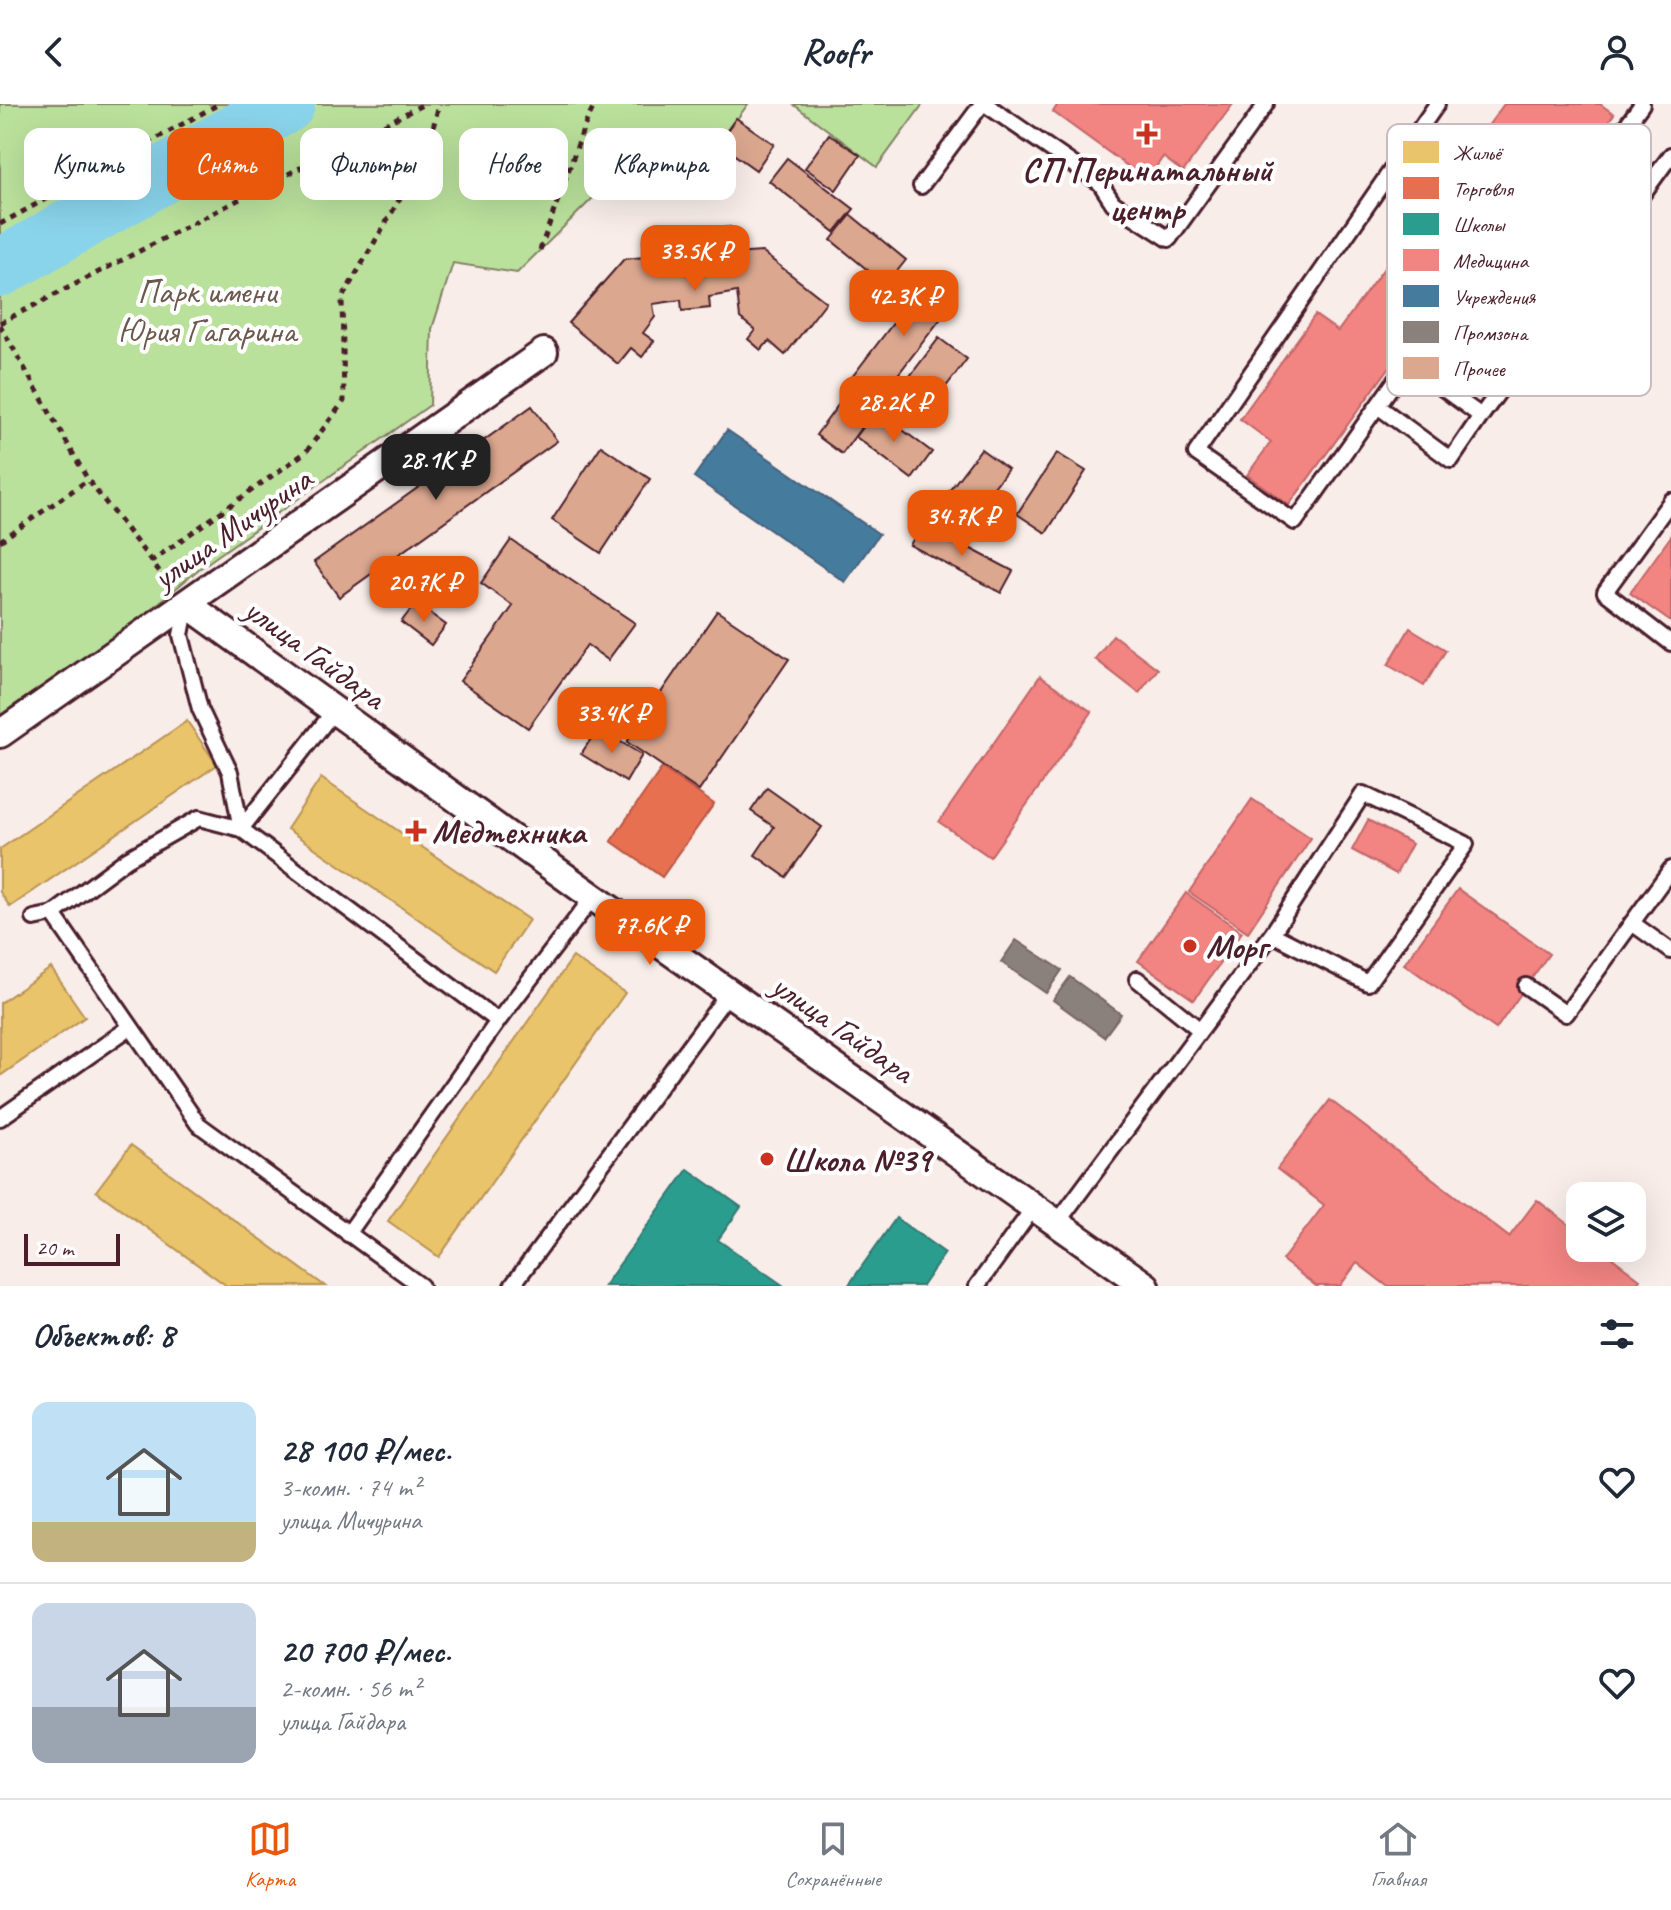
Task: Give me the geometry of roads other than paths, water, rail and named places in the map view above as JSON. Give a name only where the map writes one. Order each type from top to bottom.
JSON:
[{"type":"street","name":"улица Мичурина","points":[[0,734],[544,352]]},
{"type":"street","name":"улица Гайдара","points":[[187,604],[593,897],[1146,1286]]},
{"type":"lane","points":[[921,186],[984,104],[1100,183],[1113,203],[1169,239],[1266,104]]},
{"type":"lane","points":[[1423,124],[1437,104]]},
{"type":"lane","points":[[1627,124],[1642,104]]},
{"type":"lane","points":[[1651,181],[1671,155]]},
{"type":"lane","points":[[1387,176],[1196,453],[1295,522],[1387,395]]},
{"type":"lane","points":[[1453,396],[1481,416]]},
{"type":"lane","points":[[1379,407],[1451,460],[1495,396]]},
{"type":"lane","points":[[1671,501],[1605,592],[1671,643]]},
{"type":"lane","points":[[187,604],[181,635],[200,709],[230,772],[241,829]]},
{"type":"lane","points":[[241,829],[334,711]]},
{"type":"lane","points":[[1057,1223],[1272,934],[1363,794],[1466,844],[1368,983],[1272,934]]},
{"type":"lane","points":[[34,918],[53,914],[127,859],[199,818],[241,829],[498,1021]]},
{"type":"lane","points":[[1526,986],[1566,1014],[1671,869]]},
{"type":"lane","points":[[348,1234],[498,1021],[593,897]]},
{"type":"lane","points":[[53,914],[198,1124],[421,1286]]},
{"type":"lane","points":[[1632,923],[1671,951]]},
{"type":"lane","points":[[1137,979],[1200,1030]]},
{"type":"lane","points":[[512,1286],[730,991]]},
{"type":"lane","points":[[0,1118],[129,1028]]},
{"type":"lane","points":[[977,1286],[1034,1207]]},
{"type":"waterway","points":[[0,268],[286,104]]},
{"type":"place","name":"СП Перинатальный центр","points":[[1147,134]]},
{"type":"place","name":"Медтехника","points":[[416,831]]},
{"type":"place","name":"Морг","points":[[1190,946]]},
{"type":"place","name":"Школа №39","points":[[767,1159]]},
{"type":"park label","name":"Парк имени Юрия Гагарина","points":[[207,310]]}]
